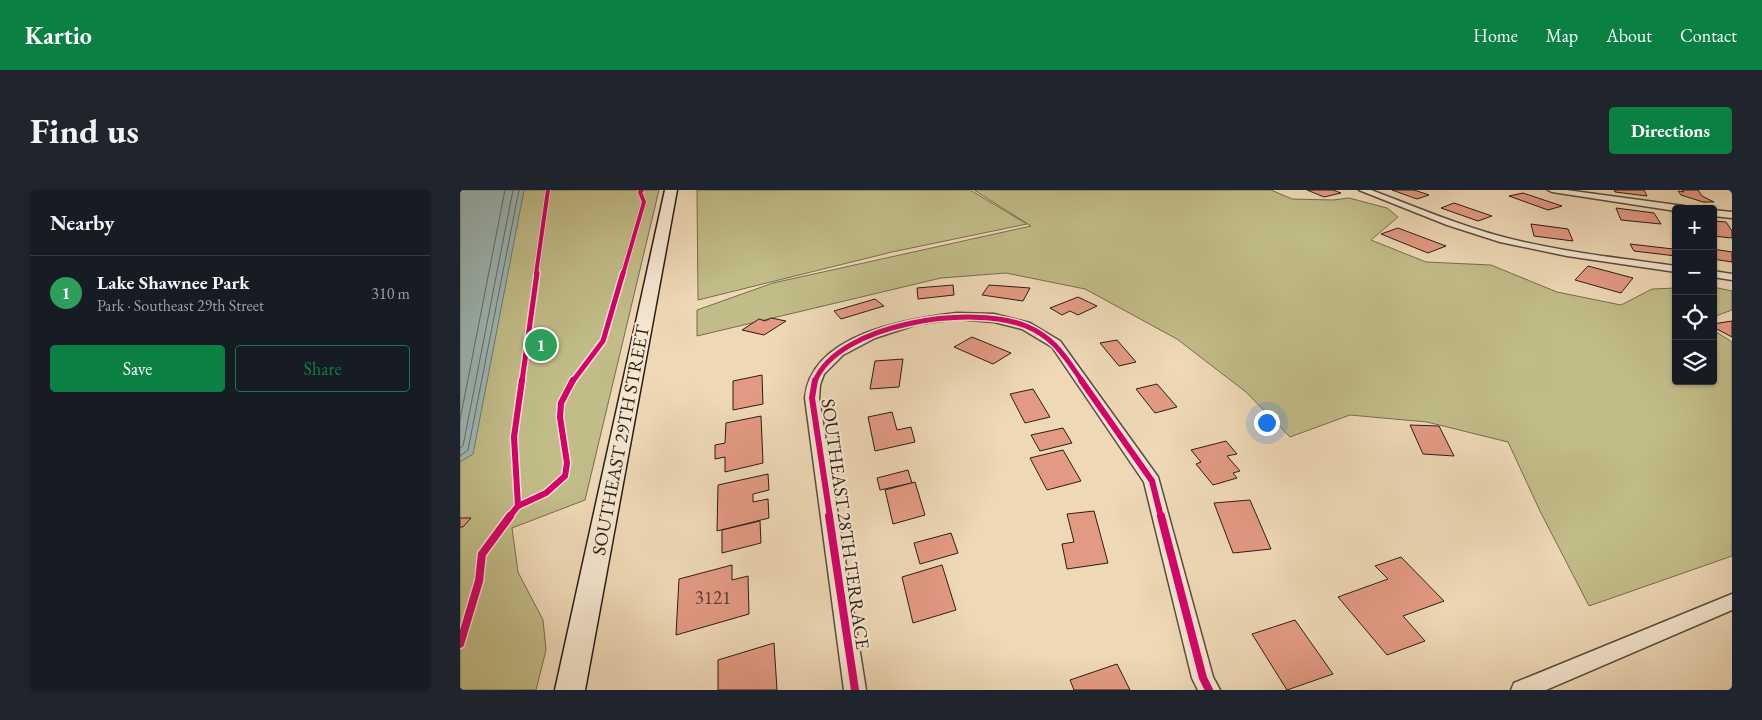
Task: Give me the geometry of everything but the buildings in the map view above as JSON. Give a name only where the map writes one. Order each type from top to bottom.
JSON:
[{"type":"main road","name":"SOUTHEAST 29TH STREET","points":[[570,690],[671,190]]},
{"type":"street","points":[[1363,190],[1478,233],[1505,240],[1551,250],[1672,268]]},
{"type":"street","points":[[1552,190],[1672,207]]},
{"type":"street","points":[[1717,213],[1732,215]]},
{"type":"street","points":[[1717,275],[1732,277]]},
{"type":"street","name":"SOUTHEAST 28TH TERRACE","points":[[855,690],[812,398],[813,385],[818,373],[838,352],[871,335],[902,324],[957,316],[994,318],[1026,326],[1056,344],[1152,481],[1203,678],[1209,690]]},
{"type":"street","points":[[1522,690],[1732,602]]},
{"type":"shaded area","points":[[460,190],[659,190],[585,500],[512,528],[518,572],[543,620],[546,650],[536,690],[460,690]]},
{"type":"shaded area","points":[[697,190],[970,190],[1027,224],[892,252],[698,300]]},
{"type":"shaded area","points":[[974,190],[1271,190],[1292,199],[1333,200],[1349,198],[1387,208],[1398,217],[1371,240],[1426,262],[1491,265],[1557,292],[1621,305],[1652,289],[1672,288],[1672,385],[1717,385],[1717,333],[1732,342],[1732,556],[1589,606],[1540,511],[1508,442],[1427,422],[1350,415],[1290,437],[1246,392],[1177,339],[1085,289],[1006,273],[941,278],[697,336],[697,310],[773,283],[1031,226]]},
{"type":"shaded area","points":[[1717,288],[1732,291],[1732,310],[1717,316]]},
{"type":"water","points":[[460,190],[524,190],[473,454],[460,462]]},
{"type":"cycle path","points":[[460,644],[479,581],[482,554],[518,506],[514,437],[548,190]]},
{"type":"cycle path","points":[[518,506],[546,493],[565,476],[567,463],[560,417],[561,403],[575,377],[603,341],[644,202],[640,192],[642,190]]},
{"type":"cycle path","points":[[855,690],[812,398],[813,385],[818,373],[839,352],[871,335],[917,321],[957,316],[994,318],[1026,326],[1056,344],[1152,481],[1203,678],[1209,690]]},
{"type":"place","name":"Lake Shawnee Park","points":[[541,345]]}]
